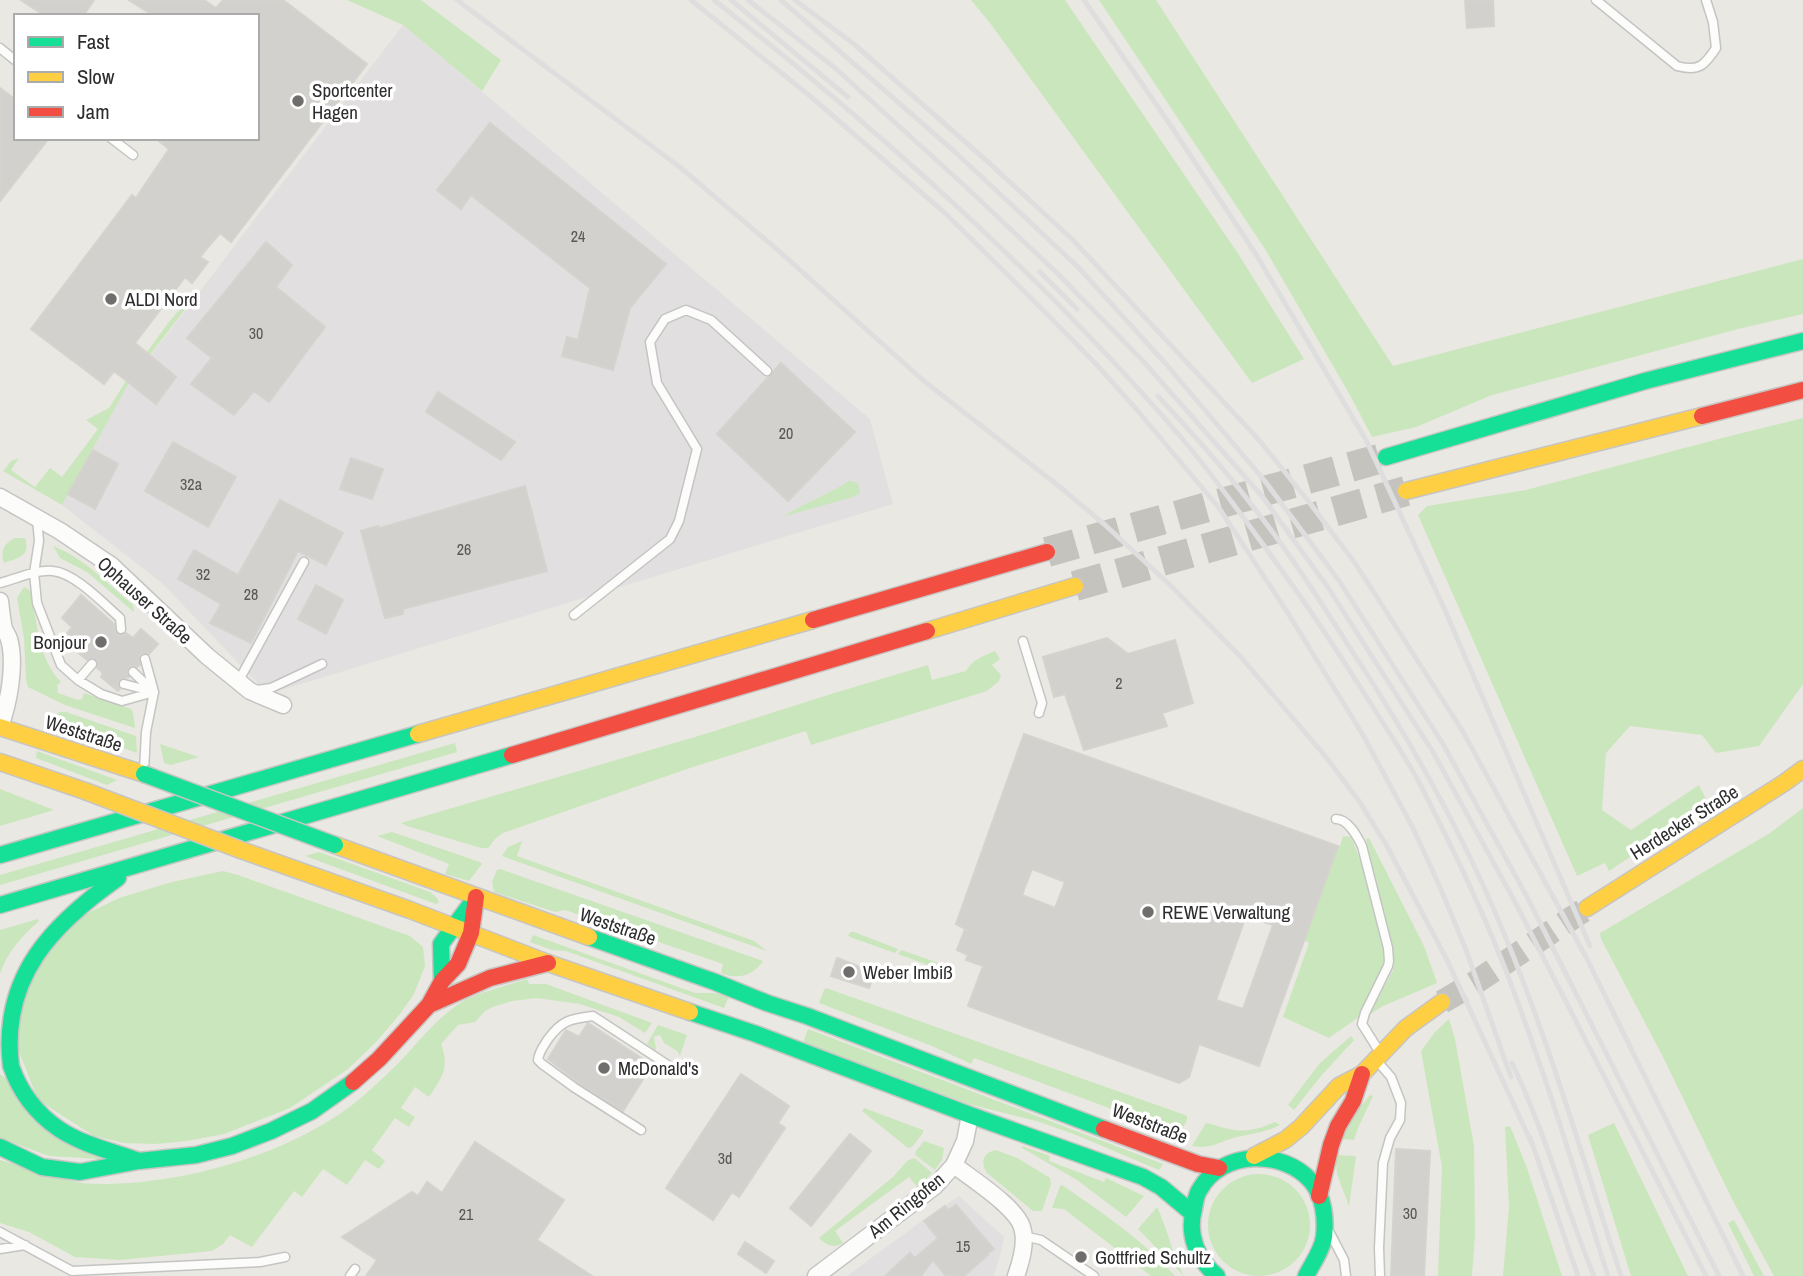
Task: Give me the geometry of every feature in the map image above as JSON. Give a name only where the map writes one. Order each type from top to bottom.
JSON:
[{"type":"main road","points":[[1386,457],[1563,403],[1736,356],[1803,341]]},
{"type":"main road","points":[[1406,491],[1803,390]]},
{"type":"main road","points":[[0,855],[1047,552]]},
{"type":"main road","points":[[0,905],[580,735],[1074,586]]},
{"type":"main road","name":"Weststraße","points":[[0,726],[144,774],[715,982],[1198,1164],[1219,1168]]},
{"type":"main road","points":[[0,762],[548,963],[756,1034],[1143,1177],[1192,1213]]},
{"type":"main road","name":"Herdecker Straße","points":[[1587,908],[1803,769]]},
{"type":"main road","points":[[136,865],[62,919],[38,941],[18,966],[9,989],[4,1015],[4,1042],[11,1071],[36,1109],[51,1123],[67,1134],[139,1161]]},
{"type":"main road","points":[[442,981],[441,944],[476,897]]},
{"type":"main road","points":[[0,1147],[41,1167],[80,1172],[139,1161],[197,1155],[232,1146],[312,1111],[349,1086],[379,1059],[429,1005],[442,981],[458,964],[471,933],[476,897]]},
{"type":"main road","points":[[429,1005],[490,978],[548,963]]},
{"type":"main road","points":[[1216,1276],[1205,1268],[1193,1238],[1192,1213],[1200,1189],[1219,1168],[1254,1156],[1285,1140],[1301,1127],[1339,1086],[1362,1074],[1419,1017],[1442,1002]]},
{"type":"main road","points":[[1319,1196],[1331,1145],[1338,1126],[1353,1101],[1362,1074]]},
{"type":"main road","points":[[1254,1156],[1270,1157],[1292,1165],[1311,1182],[1319,1196],[1325,1224],[1322,1244],[1305,1273]]},
{"type":"street","name":"Ophauser Straße","points":[[1,503],[60,531],[112,566],[207,656],[244,686],[283,705]]},
{"type":"street","points":[[0,601],[2,636],[8,638],[11,654],[10,691],[0,726]]},
{"type":"street","name":"Am Ringofen","points":[[816,1276],[935,1186],[954,1165],[965,1141],[971,1115]]},
{"type":"street","points":[[954,1165],[1015,1214],[1024,1236],[1021,1264],[1016,1276]]},
{"type":"lane","points":[[1596,0],[1677,66],[1690,70],[1707,61],[1716,48],[1713,22],[1706,0]]},
{"type":"lane","points":[[0,48],[14,59]]},
{"type":"lane","points":[[114,140],[133,155]]},
{"type":"lane","points":[[574,615],[670,539],[679,521],[697,449],[657,383],[650,342],[665,320],[687,310],[711,320],[767,371]]},
{"type":"lane","points":[[37,518],[39,541],[34,573],[37,603],[61,665],[78,680],[101,694],[122,701],[154,692]]},
{"type":"lane","points":[[304,562],[244,686],[271,688],[322,664]]},
{"type":"lane","points":[[0,583],[34,573],[55,571],[80,582],[120,618],[121,629]]},
{"type":"lane","points":[[1023,641],[1042,703],[1039,713]]},
{"type":"lane","points":[[144,774],[146,732],[154,692],[145,659]]},
{"type":"lane","points":[[78,680],[92,664]]},
{"type":"lane","points":[[134,672],[154,692]]},
{"type":"lane","points":[[124,684],[154,692]]},
{"type":"lane","points":[[1336,819],[1345,821],[1362,846],[1388,948],[1388,966],[1362,1024],[1391,1077],[1401,1104],[1400,1120],[1390,1138],[1383,1163],[1380,1276]]},
{"type":"lane","points":[[641,1130],[538,1060],[539,1053],[552,1034],[561,1023],[593,1016],[674,1069],[685,1069]]},
{"type":"lane","points":[[1325,1224],[1344,1260],[1346,1276]]},
{"type":"lane","points":[[0,1232],[72,1271],[260,1262],[285,1256]]},
{"type":"lane","points":[[1024,1236],[1041,1240],[1094,1276]]},
{"type":"lane","points":[[0,1250],[25,1245]]},
{"type":"shaded area","points":[[403,25],[870,419],[893,504],[268,694],[163,584],[62,505],[130,381]]},
{"type":"shaded area","points":[[959,1196],[1004,1237],[994,1276],[847,1276],[919,1223]]},
{"type":"green space","points":[[347,0],[421,0],[501,60],[482,91],[403,25]]},
{"type":"green space","points":[[971,0],[1065,0],[1237,252],[1304,359],[1252,383]]},
{"type":"green space","points":[[1099,0],[1156,0],[1393,366],[1803,259],[1803,314],[1492,395],[1416,427],[1372,437],[1265,249]]},
{"type":"green space","points":[[194,293],[196,295],[130,381],[62,505],[3,471],[11,461],[19,458],[11,470],[35,487],[50,468],[62,477],[98,429],[86,420],[109,408],[168,323]]},
{"type":"green space","points":[[1803,418],[1803,684],[1759,746],[1716,753],[1702,735],[1630,726],[1606,753],[1602,810],[1631,830],[1699,785],[1709,805],[1609,871],[1605,863],[1577,876],[1418,515],[1427,506],[1526,490]]},
{"type":"green space","points":[[849,481],[858,484],[859,494],[782,517],[832,491]]},
{"type":"green space","points":[[15,538],[25,538],[25,553],[4,563],[4,548]]},
{"type":"green space","points":[[53,546],[75,557],[95,572],[133,605],[134,612],[87,572],[60,558]]},
{"type":"green space","points":[[24,587],[31,591],[47,662],[61,682],[57,685],[58,693],[78,700],[82,699],[84,693],[131,709],[135,728],[65,705],[28,687],[17,598]]},
{"type":"green space","points":[[995,651],[1000,659],[992,665],[1001,675],[999,681],[987,691],[811,745],[806,731],[503,833],[488,848],[401,823],[928,665],[932,680],[966,671],[975,661]]},
{"type":"green space","points":[[60,712],[136,736],[137,753],[51,722],[54,715]]},
{"type":"green space","points":[[455,743],[457,752],[0,885],[0,875]]},
{"type":"green space","points":[[160,744],[199,757],[171,765],[164,763]]},
{"type":"green space","points":[[37,751],[117,780],[107,785],[36,758]]},
{"type":"green space","points":[[0,789],[54,810],[0,826]]},
{"type":"green space","points":[[1803,808],[1803,1276],[1774,1276],[1731,1197],[1600,933],[1770,833]]},
{"type":"green space","points":[[392,832],[482,864],[469,881],[445,874],[449,864],[377,836]]},
{"type":"green space","points":[[1343,836],[1351,837],[1363,867],[1383,949],[1384,964],[1359,1017],[1329,1038],[1283,1017],[1309,943],[1304,940]]},
{"type":"green space","points":[[1369,838],[1424,946],[1437,983],[1370,1014],[1393,970],[1394,960],[1366,839]]},
{"type":"green space","points":[[522,841],[517,856],[754,941],[767,951],[502,856],[508,847]]},
{"type":"green space","points":[[319,852],[430,892],[439,902],[436,904],[305,856]]},
{"type":"green space","points":[[500,869],[763,961],[744,975],[721,973],[723,964],[565,910],[555,912],[494,892],[492,882]]},
{"type":"green space","points":[[223,871],[410,936],[423,947],[425,966],[414,994],[377,1041],[348,1069],[290,1108],[224,1134],[187,1141],[124,1143],[94,1136],[38,1100],[11,1031],[19,983],[74,920],[119,898],[172,882]]},
{"type":"green space","points":[[38,919],[11,952],[0,974],[0,930]]},
{"type":"green space","points":[[851,932],[898,949],[895,953],[850,937],[848,935]]},
{"type":"green space","points":[[533,935],[695,993],[729,996],[724,1008],[566,951],[552,950],[530,942]]},
{"type":"green space","points":[[901,950],[953,968],[952,974],[898,954]]},
{"type":"green space","points":[[527,979],[529,984],[546,984],[652,1023],[645,1033],[619,1017],[580,1004],[537,998],[493,1007],[475,1022],[458,1025],[441,1044],[445,1066],[438,1084],[429,1097],[415,1087],[401,1108],[415,1117],[409,1127],[395,1118],[372,1150],[385,1161],[379,1169],[365,1160],[347,1185],[323,1169],[302,1197],[294,1191],[252,1247],[230,1235],[212,1251],[119,1260],[75,1257],[29,1232],[0,1223],[0,1160],[79,1182],[117,1184],[191,1174],[267,1152],[334,1118],[362,1097],[454,1007],[476,995]]},
{"type":"green space","points":[[826,988],[1185,1115],[1187,1120],[1176,1141],[1143,1128],[1144,1121],[974,1058],[971,1064],[932,1046],[819,1003]]},
{"type":"green space","points":[[1449,1019],[1474,1146],[1475,1234],[1472,1276],[1438,1276],[1442,1167],[1421,1051]]},
{"type":"green space","points":[[658,1025],[687,1035],[680,1056],[664,1043],[660,1035],[654,1037],[655,1050],[647,1044]]},
{"type":"green space","points":[[808,1029],[1163,1164],[1159,1170],[1040,1122],[969,1104],[803,1043]]},
{"type":"green space","points":[[1351,1036],[1354,1040],[1294,1110],[1288,1105],[1320,1063]]},
{"type":"green space","points":[[0,1074],[115,1160],[49,1156],[0,1138]]},
{"type":"green space","points":[[1370,1095],[1373,1096],[1354,1140],[1341,1139],[1347,1124]]},
{"type":"green space","points":[[864,1108],[923,1130],[923,1133],[912,1147],[908,1148],[862,1111]]},
{"type":"green space","points":[[1275,1122],[1280,1125],[1212,1146],[1192,1146],[1206,1123],[1241,1131]]},
{"type":"green space","points":[[1614,1123],[1688,1276],[1631,1276],[1588,1135]]},
{"type":"green space","points":[[1510,1126],[1527,1168],[1562,1276],[1503,1276],[1509,1207],[1505,1127]]},
{"type":"green space","points":[[924,1141],[944,1148],[942,1160],[935,1170],[915,1155]]},
{"type":"green space","points":[[1022,1146],[1050,1156],[1049,1161],[1104,1182],[1106,1178],[1144,1196],[1126,1217],[1077,1180]]},
{"type":"green space","points":[[996,1150],[1019,1159],[1050,1178],[1051,1184],[1042,1211],[1033,1211],[987,1173],[984,1158]]},
{"type":"green space","points":[[1335,1155],[1356,1156],[1349,1206],[1337,1174]]},
{"type":"green space","points":[[913,1158],[932,1173],[918,1188],[909,1177],[835,1231],[843,1243],[840,1245],[824,1243],[819,1238],[894,1176],[907,1161]]},
{"type":"green space","points":[[1259,1174],[1279,1178],[1295,1189],[1306,1205],[1310,1225],[1306,1245],[1295,1261],[1279,1272],[1259,1276],[1239,1272],[1223,1261],[1212,1245],[1208,1225],[1212,1205],[1223,1189],[1239,1178]]},
{"type":"green space","points":[[1062,1185],[1135,1239],[1175,1276],[1151,1276],[1064,1209],[1052,1208]]},
{"type":"green space","points":[[1157,1207],[1176,1259],[1184,1276],[1138,1229]]},
{"type":"green space","points":[[1734,1220],[1764,1276],[1754,1276],[1728,1223]]},
{"type":"building","points":[[21,0],[94,0],[84,14],[42,14]]},
{"type":"building","points":[[129,0],[204,0],[216,8],[223,0],[283,0],[367,64],[231,242],[220,233],[200,257],[208,262],[192,283],[185,277],[135,343],[176,377],[156,404],[114,371],[104,384],[31,329],[132,195],[136,198],[169,149],[158,140],[259,140],[259,14],[151,14]]},
{"type":"building","points":[[1465,0],[1493,0],[1494,26],[1467,28]]},
{"type":"building","points":[[0,88],[14,98],[14,140],[47,140],[0,201]]},
{"type":"building","points":[[490,123],[666,264],[630,308],[613,370],[562,356],[567,337],[578,340],[590,288],[471,195],[461,209],[437,190]]},
{"type":"building","points":[[266,242],[292,265],[276,287],[325,327],[269,402],[254,391],[234,415],[191,384],[212,358],[187,338]]},
{"type":"building","points":[[781,363],[855,432],[788,501],[717,434]]},
{"type":"building","points":[[438,392],[515,442],[501,460],[426,412]]},
{"type":"building","points":[[173,442],[236,477],[208,527],[145,491]]},
{"type":"building","points":[[93,450],[118,464],[95,509],[68,494]]},
{"type":"building","points":[[351,458],[383,469],[372,499],[340,489]]},
{"type":"building","points":[[525,486],[547,571],[403,609],[403,614],[385,618],[361,531],[378,526],[380,528]]},
{"type":"building","points":[[280,500],[343,533],[326,565],[298,551],[251,643],[210,623],[221,604],[178,579],[194,550],[238,575]]},
{"type":"building","points":[[316,585],[343,600],[326,634],[298,619]]},
{"type":"building","points":[[81,595],[114,624],[118,635],[126,633],[133,638],[141,629],[158,644],[149,654],[140,655],[140,665],[128,668],[129,677],[119,680],[118,691],[101,677],[103,673],[97,668],[97,660],[87,660],[65,642],[65,636],[72,627],[62,618]]},
{"type":"building","points":[[1107,638],[1128,654],[1175,640],[1193,703],[1162,713],[1167,726],[1084,750],[1065,694],[1054,697],[1043,657]]},
{"type":"building","name":"REWE Verwaltung","points":[[1024,734],[1338,846],[1259,1066],[1199,1044],[1189,1077],[1179,1083],[968,1006],[983,966],[966,960],[968,955],[957,950],[965,929],[956,924]],"holes":[[[1032,869],[1065,882],[1055,908],[1022,895]],[[1246,916],[1273,925],[1243,1009],[1216,1000]]]},
{"type":"building","name":"Weber Imbiß","points":[[837,958],[874,975],[869,988],[831,976]]},
{"type":"building","name":"McDonald's","points":[[588,1023],[652,1065],[623,1111],[548,1059],[566,1030],[579,1037]]},
{"type":"building","points":[[741,1074],[789,1106],[778,1123],[785,1128],[739,1197],[732,1192],[713,1220],[666,1188]]},
{"type":"building","points":[[850,1134],[871,1151],[811,1226],[790,1208]]},
{"type":"building","points":[[475,1142],[564,1200],[537,1240],[592,1276],[366,1276],[377,1260],[342,1237],[412,1192],[418,1196],[427,1182],[442,1193]]},
{"type":"building","points":[[1396,1149],[1430,1151],[1424,1276],[1391,1276]]},
{"type":"building","points":[[956,1205],[994,1249],[988,1255],[964,1276],[946,1276],[933,1260],[921,1276],[885,1276],[910,1253],[915,1258],[938,1238],[924,1221],[945,1206],[948,1210]]},
{"type":"building","points":[[745,1242],[774,1261],[766,1273],[738,1254]]},
{"type":"tunnel","points":[[1047,552],[1386,457]]},
{"type":"tunnel","points":[[1075,586],[1406,491]]},
{"type":"tunnel","points":[[1442,1002],[1587,908]]},
{"type":"railway","points":[[457,0],[681,168],[780,252],[925,382],[1104,524],[1170,585],[1240,656],[1326,757],[1359,801],[1387,846],[1447,960],[1533,1146]]},
{"type":"railway","points":[[691,0],[810,96],[945,213],[1097,365],[1219,508],[1363,735],[1413,828],[1466,950],[1511,1077]]},
{"type":"railway","points":[[714,0],[900,155],[960,209],[1076,322],[1185,442],[1242,515],[1304,602],[1414,773],[1471,888],[1528,1030],[1608,1276]]},
{"type":"railway","points":[[731,0],[848,97]]},
{"type":"railway","points":[[748,0],[835,68],[1058,274],[1143,361],[1262,496],[1329,589],[1433,752],[1515,902],[1706,1276]]},
{"type":"railway","points":[[781,0],[954,151],[1078,267],[1166,364],[1264,480],[1340,582],[1443,744],[1526,895],[1719,1276]]},
{"type":"railway","points":[[795,0],[854,44],[1073,240],[1259,440],[1355,563],[1462,730],[1586,957],[1743,1276]]},
{"type":"railway","points":[[1084,0],[1257,256],[1366,440],[1444,608],[1590,946]]},
{"type":"railway","points":[[1040,272],[1077,309]]},
{"type":"railway","points":[[1158,396],[1229,476],[1290,556],[1327,611],[1432,783],[1485,890],[1535,1012],[1621,1276]]},
{"type":"railway","points":[[1512,1063],[1535,1116],[1594,1276]]},
{"type":"railway","points":[[1530,1137],[1578,1276]]},
{"type":"traffic: fast","points":[[1386,457],[1645,381],[1803,341]]},
{"type":"traffic: fast","points":[[0,855],[418,734]]},
{"type":"traffic: fast","points":[[0,905],[512,755]]},
{"type":"traffic: fast","points":[[144,774],[335,845]]},
{"type":"traffic: fast","points":[[118,878],[73,914],[36,955],[23,979],[14,1005],[10,1034],[11,1066],[30,1102],[59,1129],[88,1144],[139,1161]]},
{"type":"traffic: fast","points":[[442,981],[441,944],[473,901]]},
{"type":"traffic: fast","points":[[589,937],[807,1016],[1104,1129]]},
{"type":"traffic: fast","points":[[690,1012],[1143,1177],[1161,1187],[1192,1213]]},
{"type":"traffic: fast","points":[[0,1147],[42,1167],[80,1172],[139,1161],[196,1155],[232,1146],[271,1131],[312,1111],[353,1082]]},
{"type":"traffic: fast","points":[[1217,1276],[1204,1262],[1195,1246],[1192,1219],[1197,1196],[1210,1176],[1223,1167],[1253,1158],[1285,1163],[1311,1181],[1319,1194],[1324,1215],[1324,1237],[1306,1276]]},
{"type":"traffic: slow","points":[[1406,491],[1702,416]]},
{"type":"traffic: slow","points":[[927,631],[1075,586]]},
{"type":"traffic: slow","points":[[418,734],[813,620]]},
{"type":"traffic: slow","points":[[0,727],[144,774]]},
{"type":"traffic: slow","points":[[0,762],[85,791]]},
{"type":"traffic: slow","points":[[1587,908],[1803,769]]},
{"type":"traffic: slow","points":[[85,791],[241,850]]},
{"type":"traffic: slow","points":[[335,845],[589,937]]},
{"type":"traffic: slow","points":[[241,850],[548,963],[690,1012]]},
{"type":"traffic: slow","points":[[1254,1156],[1285,1140],[1301,1127],[1339,1086],[1362,1074],[1406,1028],[1442,1002]]},
{"type":"traffic: jam","points":[[1702,416],[1803,390]]},
{"type":"traffic: jam","points":[[813,620],[1047,552]]},
{"type":"traffic: jam","points":[[512,755],[927,631]]},
{"type":"traffic: jam","points":[[353,1082],[379,1059],[429,1005],[442,981],[458,964],[471,933],[476,897]]},
{"type":"traffic: jam","points":[[429,1005],[490,978],[548,963]]},
{"type":"traffic: jam","points":[[1319,1196],[1331,1145],[1338,1126],[1353,1101],[1362,1074]]},
{"type":"traffic: jam","points":[[1104,1129],[1198,1164],[1219,1168]]},
{"type":"place","name":"Sportcenter Hagen","points":[[298,101]]},
{"type":"place","name":"ALDI Nord","points":[[111,299]]},
{"type":"place","name":"Bonjour","points":[[101,642]]},
{"type":"place","name":"REWE Verwaltung","points":[[1148,912]]},
{"type":"place","name":"Weber Imbiß","points":[[849,972]]},
{"type":"place","name":"McDonald's","points":[[604,1068]]},
{"type":"place","name":"Gottfried Schultz","points":[[1081,1257]]}]
